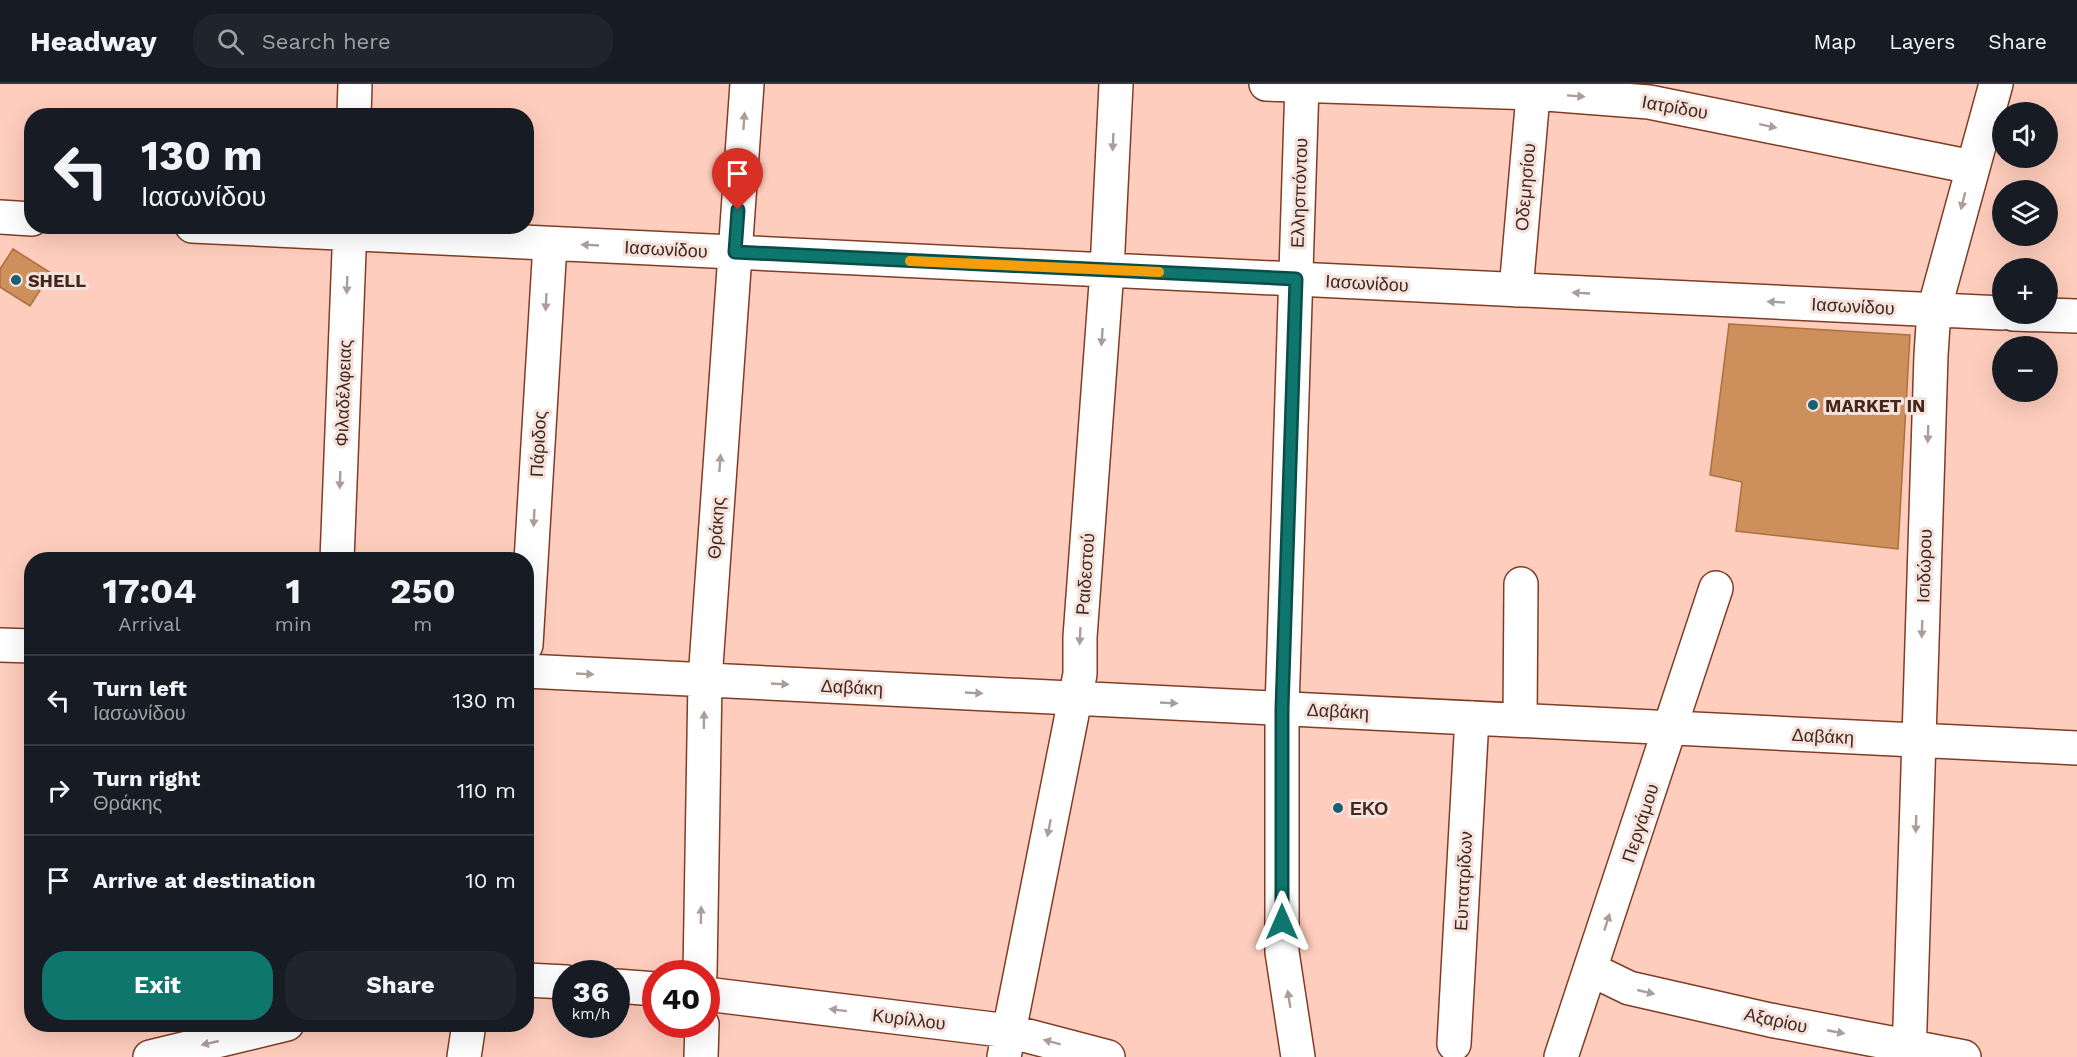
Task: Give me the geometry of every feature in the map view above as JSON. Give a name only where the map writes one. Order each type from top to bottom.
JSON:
[{"type":"street","points":[[354,108],[355,84]]},
{"type":"street","name":"Θράκης","points":[[700,960],[705,680],[747,84]]},
{"type":"street","name":"Ραιδεστού","points":[[1006,1044],[1080,674],[1080,637],[1107,270],[1116,84]]},
{"type":"street","name":"Ιατρίδου","points":[[1266,84],[1533,88],[1679,106],[1972,167]]},
{"type":"street","name":"Ισιδώρου","points":[[1909,1052],[1934,310],[1996,84]]},
{"type":"street","name":"Ελλησπόντου","points":[[1298,1057],[1282,952],[1282,709],[1302,85]]},
{"type":"street","name":"Οδεμησίου","points":[[1516,290],[1533,88]]},
{"type":"street","points":[[0,217],[24,218]]},
{"type":"street","name":"Φιλαδέλφειας","points":[[337,552],[350,234]]},
{"type":"street","name":"Ιασωνίδου","points":[[412,234],[550,243],[1992,313]]},
{"type":"street","name":"Πάριδος","points":[[532,552],[550,243]]},
{"type":"street","points":[[2058,315],[2077,316]]},
{"type":"street","points":[[1520,720],[1521,584]]},
{"type":"street","name":"Περγάμου","points":[[1561,1057],[1592,970],[1716,588]]},
{"type":"street","points":[[0,645],[24,646]]},
{"type":"street","name":"Δαβάκη","points":[[534,671],[2077,748]]},
{"type":"street","name":"Ευπατρίδων","points":[[1454,1044],[1472,718]]},
{"type":"street","name":"Αξαρίου","points":[[1592,970],[1629,988],[1909,1052],[1964,1057]]},
{"type":"street","points":[[534,980],[552,981]]},
{"type":"street","name":"Κυρίλλου","points":[[720,996],[1006,1044],[1108,1057]]},
{"type":"street","points":[[150,1057],[254,1032]]},
{"type":"street","points":[[464,1057],[468,1032]]},
{"type":"street","points":[[701,1057],[702,1038]]},
{"type":"building","points":[[13,249],[51,273],[30,306],[0,287],[0,269]]},
{"type":"building","name":"MARKET IN","points":[[1729,324],[1910,335],[1898,549],[1736,531],[1742,482],[1710,475]]},
{"type":"slow traffic","points":[[910,261],[1159,272]]},
{"type":"place","name":"SHELL","points":[[16,280]]},
{"type":"place","name":"MARKET IN","points":[[1813,405]]},
{"type":"place","name":"ΕΚΟ","points":[[1338,808]]},
{"type":"route","points":[[738,210],[735,252],[1296,279],[1282,709],[1282,922]]}]
